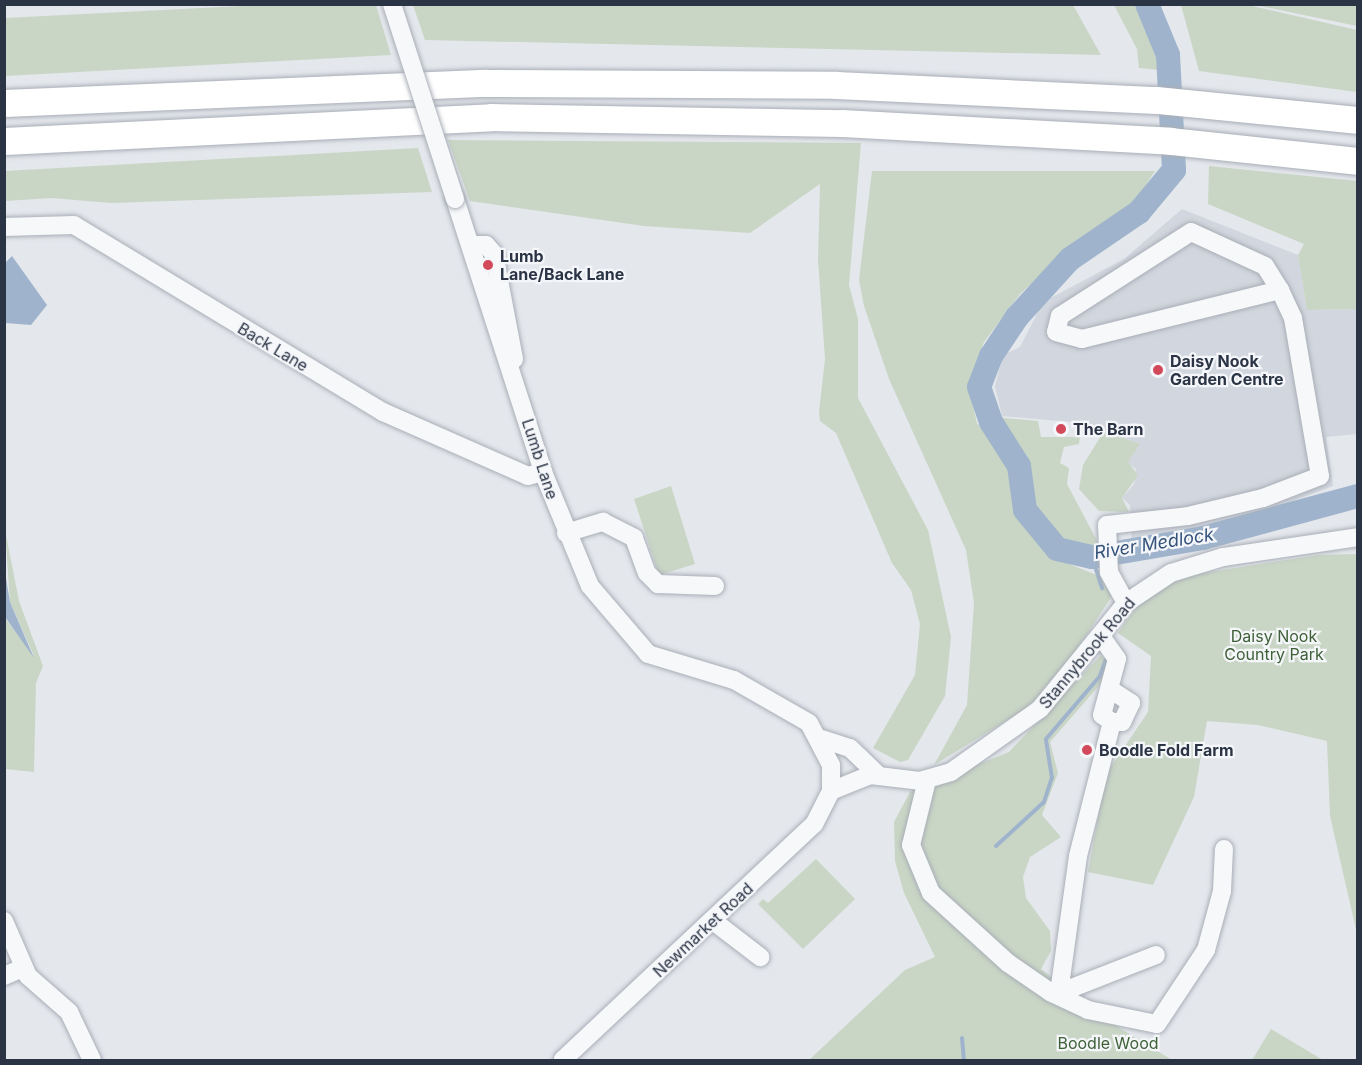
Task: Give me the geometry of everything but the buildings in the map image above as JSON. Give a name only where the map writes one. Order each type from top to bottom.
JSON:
[{"type":"highway","points":[[4,103],[486,83],[836,85],[1126,98],[1358,120]]},
{"type":"highway","points":[[4,141],[491,117],[842,123],[1123,139],[1358,161]]},
{"type":"street","name":"Lumb Lane","points":[[392,4],[543,472],[566,533],[590,586],[643,651],[745,685],[809,723],[822,739],[831,765],[831,791]]},
{"type":"street","name":"Back Lane","points":[[4,227],[74,225],[383,412],[528,476],[543,472]]},
{"type":"street","points":[[1126,603],[1109,572],[1107,525],[1188,516],[1263,498],[1320,476],[1293,318],[1280,290],[1265,266],[1191,231],[1060,316],[1056,332],[1082,339],[1280,290]]},
{"type":"street","points":[[566,533],[603,522],[634,538],[647,573],[658,584],[715,586]]},
{"type":"street","name":"Stannybrook Road","points":[[831,791],[878,775],[927,780],[951,772],[1040,710],[1126,603],[1156,580],[1194,565],[1358,537]]},
{"type":"street","points":[[1059,993],[1078,856],[1112,722],[1102,718],[1111,690],[1116,652],[1101,636]]},
{"type":"street","points":[[822,739],[850,748],[878,775]]},
{"type":"street","points":[[927,780],[911,845],[918,872],[931,893],[1008,963],[1088,1010],[1157,1024],[1206,950],[1222,891],[1224,849]]},
{"type":"street","name":"Newmarket Road","points":[[563,1060],[814,824],[831,791]]},
{"type":"street","points":[[712,920],[760,957]]},
{"type":"street","points":[[4,921],[23,968],[69,1012],[92,1060]]},
{"type":"street","points":[[1059,993],[1156,955]]},
{"type":"street","points":[[4,976],[23,968]]},
{"type":"shaded area","name":"Daisy Nook Garden Centre","points":[[1182,209],[1298,255],[1307,310],[1357,309],[1357,434],[1326,437],[1333,486],[1263,512],[1132,546],[1130,505],[1122,498],[1134,484],[1136,469],[1127,462],[1140,444],[1083,423],[1002,416],[995,386],[1003,355],[1020,347],[1043,302],[1124,259]]},
{"type":"green space","points":[[262,5],[376,5],[391,55],[5,76],[5,18]]},
{"type":"green space","points":[[413,5],[1073,5],[1101,55],[425,40]]},
{"type":"green space","points":[[1114,5],[1134,5],[1160,50],[1160,70],[1139,68],[1137,49]]},
{"type":"green space","points":[[1181,5],[1248,5],[1357,30],[1357,92],[1199,71]]},
{"type":"green space","points":[[1255,5],[1357,5],[1357,26]]},
{"type":"green space","points":[[448,140],[861,143],[849,285],[858,319],[858,398],[928,530],[951,637],[945,696],[908,760],[900,762],[873,748],[915,675],[920,624],[911,590],[892,563],[836,433],[820,421],[825,359],[818,260],[820,184],[750,233],[644,226],[470,201]]},
{"type":"green space","points":[[418,148],[432,192],[111,203],[51,198],[5,201],[5,171]]},
{"type":"green space","points":[[1209,166],[1357,181],[1357,309],[1307,310],[1298,255],[1304,244],[1208,204]]},
{"type":"green space","points":[[872,171],[1155,171],[1131,208],[1069,248],[1020,294],[984,342],[968,385],[977,423],[1010,467],[1015,511],[1049,556],[1104,578],[1112,596],[1064,669],[1027,708],[934,765],[967,705],[974,603],[966,550],[889,379],[864,306],[859,280]]},
{"type":"green space","points":[[993,417],[1038,421],[1041,437],[1080,437],[1079,444],[1064,447],[1060,463],[1069,468],[1067,484],[1103,552],[1057,539],[1034,508],[1018,456]]},
{"type":"green space","points":[[1104,431],[1140,444],[1128,462],[1138,475],[1122,498],[1129,512],[1099,511],[1079,489],[1083,465]]},
{"type":"green space","points":[[671,486],[695,564],[659,575],[634,499]]},
{"type":"green space","points":[[5,530],[19,601],[43,666],[36,683],[34,772],[5,769],[4,617],[34,656],[10,602]]},
{"type":"green space","name":"Daisy Nook Country Park","points":[[1357,554],[1357,934],[1330,816],[1327,741],[1258,725],[1207,721],[1194,797],[1153,885],[1088,872],[1106,774],[1148,712],[1151,656],[1118,633],[1139,602],[1184,576],[1319,555]]},
{"type":"green space","name":"Boodle Wood","points":[[1101,655],[1108,665],[1103,681],[1050,742],[1058,773],[1042,815],[1061,837],[1030,857],[1023,877],[1026,898],[1050,931],[1051,951],[1041,969],[1102,1017],[1172,1060],[809,1060],[905,970],[935,957],[904,893],[895,861],[894,822],[910,792],[1009,752]]},
{"type":"green space","points":[[816,859],[855,899],[803,949],[758,904],[763,899],[768,903]]},
{"type":"green space","points":[[1271,1029],[1323,1060],[1252,1060]]},
{"type":"water","points":[[12,256],[47,305],[31,325],[5,323],[5,263]]},
{"type":"water","points":[[5,572],[10,602],[34,658],[5,617]]},
{"type":"waterway","name":"River Medlock","points":[[1147,4],[1168,55],[1174,170],[1139,212],[1070,259],[1017,317],[991,356],[979,387],[991,422],[1019,466],[1025,510],[1057,549],[1092,557],[1203,538],[1358,496]]},
{"type":"waterway","points":[[1092,557],[1102,588]]},
{"type":"waterway","points":[[996,846],[1044,802],[1052,778],[1046,739],[1100,676],[1107,657]]},
{"type":"waterway","points":[[962,1038],[964,1060]]},
{"type":"place","name":"Lumb Lane/Back Lane","points":[[488,265]]},
{"type":"place","name":"Daisy Nook Garden Centre","points":[[1158,370]]},
{"type":"place","name":"The Barn","points":[[1061,429]]},
{"type":"place","name":"Boodle Fold Farm","points":[[1087,750]]}]
